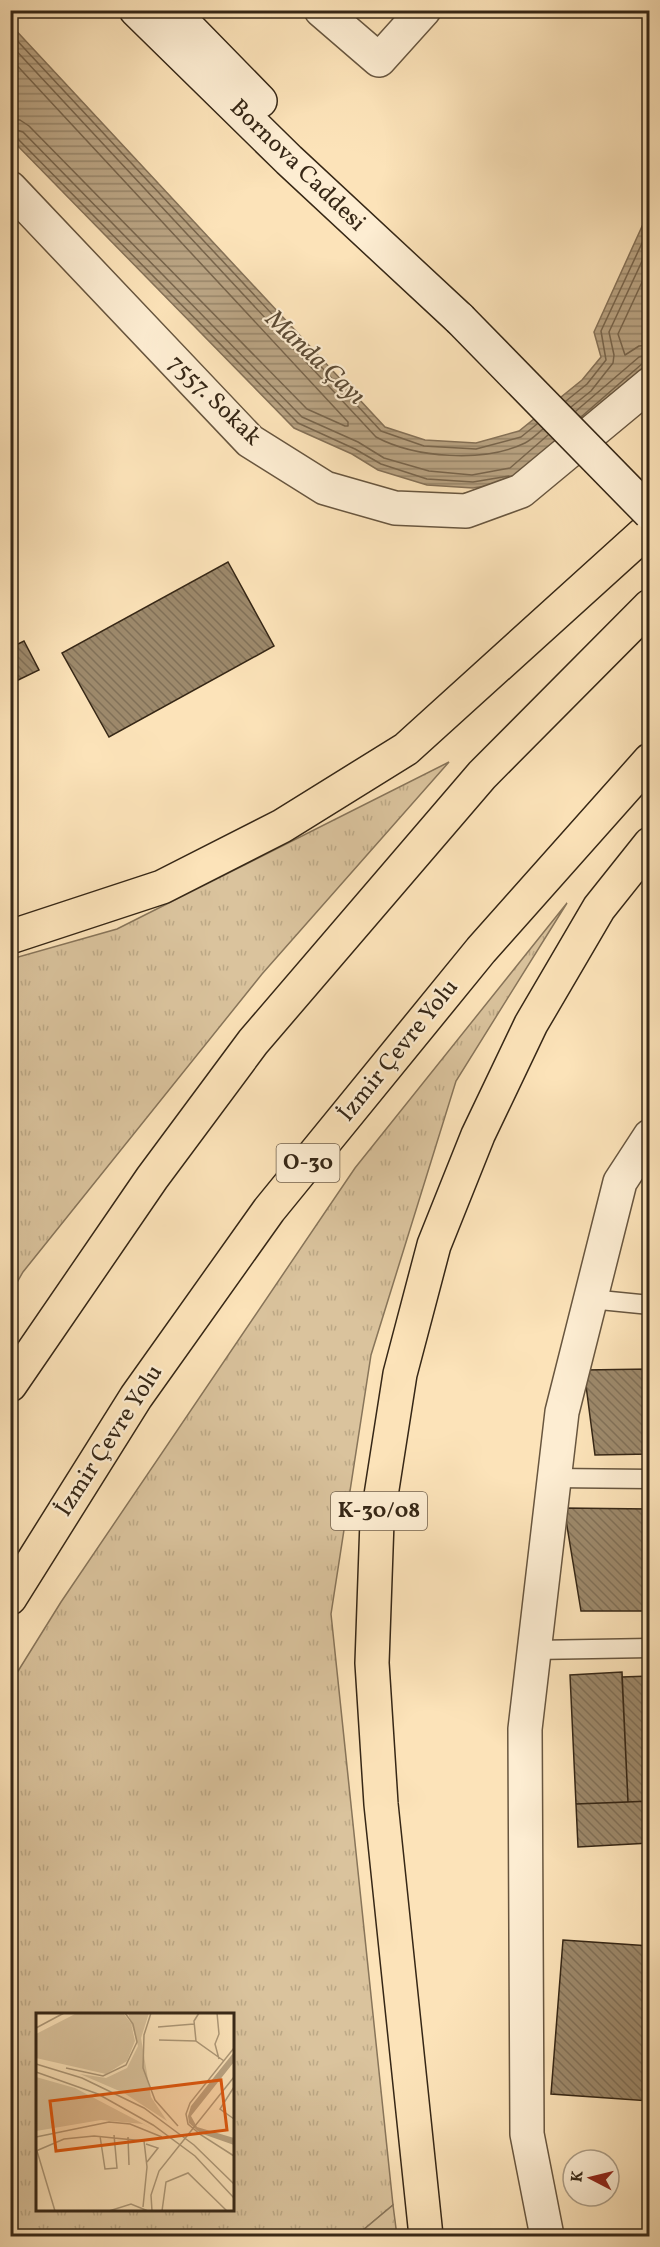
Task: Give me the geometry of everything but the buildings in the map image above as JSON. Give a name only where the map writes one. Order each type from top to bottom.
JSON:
[{"type":"highway","points":[[10,937],[162,887],[282,826],[406,749],[650,528]]},
{"type":"highway","points":[[10,1385],[152,1178],[253,1042],[482,776],[650,606]]},
{"type":"highway","name":"İzmir Çevre Yolu","points":[[10,1598],[136,1397],[269,1210],[481,950],[650,760]]},
{"type":"highway","name":"K-30/08","points":[[426,2236],[381,1804],[372,1663],[377,1521],[400,1374],[434,1245],[483,1125],[531,1024],[599,908],[650,844]]},
{"type":"street","name":"Bornova Caddesi","points":[[136,10],[289,160],[460,319]]},
{"type":"street","name":"Bornova Caddesi","points":[[171,10],[256,97],[460,319],[650,513]]},
{"type":"street","points":[[321,10],[379,60],[424,10]]},
{"type":"street","name":"7557. Sokak","points":[[10,188],[250,441],[325,488],[395,508],[466,511],[521,491],[650,384]]},
{"type":"street","points":[[547,2236],[527,2134],[525,1729],[562,1412],[620,1182],[650,1137]]},
{"type":"lane","points":[[591,1299],[650,1305]]},
{"type":"lane","points":[[554,1478],[650,1479]]},
{"type":"lane","points":[[534,1650],[650,1648]]},
{"type":"green space","points":[[449,762],[262,974],[23,1272],[11,1293],[11,959],[117,929]]},
{"type":"green space","points":[[567,903],[456,1081],[371,1355],[331,1614],[393,2205],[356,2236],[11,2236],[10,1684],[61,1602],[355,1168]]},
{"type":"green space","points":[[393,2205],[397,2236],[356,2236]]},
{"type":"water","name":"Manda Çayı","points":[[10,24],[385,427],[425,440],[476,443],[519,431],[582,380],[601,357],[594,332],[649,211],[649,365],[516,481],[473,488],[427,485],[378,470],[352,454],[294,428],[11,139]]}]
